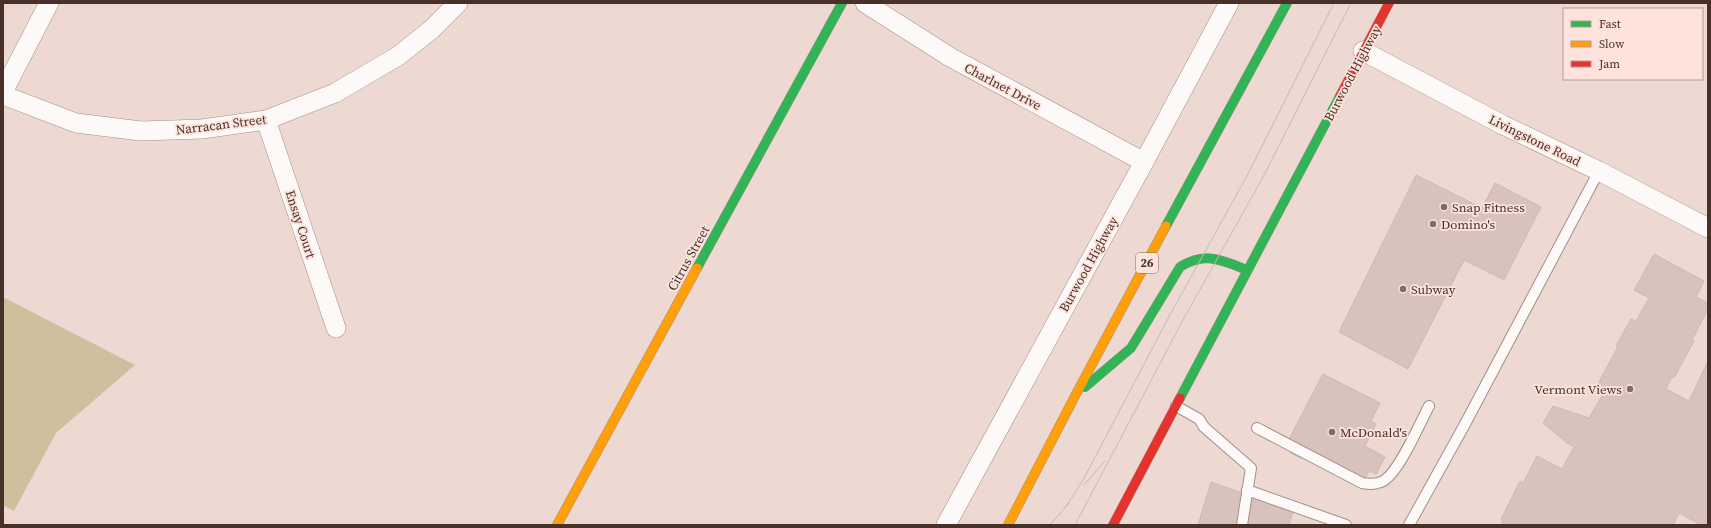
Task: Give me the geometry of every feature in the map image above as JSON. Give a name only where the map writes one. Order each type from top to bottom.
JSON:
[{"type":"main road","name":"Citrus Street","points":[[557,525],[842,3]]},
{"type":"main road","name":"26","points":[[1008,525],[1075,396],[1287,3]]},
{"type":"main road","name":"Burwood Highway","points":[[1113,525],[1389,3]]},
{"type":"main road","points":[[1075,396],[1131,348],[1180,266],[1188,261],[1201,257],[1218,258],[1247,270]]},
{"type":"street","points":[[3,92],[49,3]]},
{"type":"street","name":"Narracan Street","points":[[3,95],[76,123],[141,132],[202,129],[266,120],[335,93],[398,56],[432,29],[458,3]]},
{"type":"street","name":"Charlnet Drive","points":[[867,3],[950,57],[1144,162]]},
{"type":"street","name":"Burwood Highway","points":[[946,525],[1229,3]]},
{"type":"street","name":"Livingstone Road","points":[[1363,51],[1503,125],[1599,171],[1708,228]]},
{"type":"street","name":"Ensay Court","points":[[266,120],[336,328]]},
{"type":"lane","points":[[1409,525],[1465,424],[1599,171]]},
{"type":"lane","points":[[1176,406],[1199,419],[1204,427],[1251,468],[1242,525]]},
{"type":"lane","points":[[1257,428],[1362,483],[1371,484],[1382,482],[1391,475],[1399,463],[1429,406]]},
{"type":"lane","points":[[1247,490],[1346,525]]},
{"type":"shaded area","points":[[3,297],[135,365],[56,433],[14,511],[3,505]]},
{"type":"building","points":[[1416,175],[1482,208],[1495,183],[1541,207],[1504,280],[1464,260],[1408,369],[1339,332]]},
{"type":"building","name":"Vermont Views","points":[[1654,254],[1704,281],[1696,297],[1708,303],[1708,309],[1692,340],[1694,341],[1674,378],[1672,377],[1666,389],[1689,401],[1708,361],[1708,525],[1701,525],[1679,513],[1673,525],[1501,525],[1503,520],[1501,519],[1520,481],[1523,483],[1537,456],[1562,469],[1574,447],[1543,423],[1553,406],[1589,418],[1602,396],[1594,391],[1618,347],[1616,346],[1631,319],[1636,321],[1649,298],[1634,290]]},
{"type":"building","name":"McDonald's","points":[[1323,374],[1380,403],[1371,421],[1376,424],[1365,446],[1385,457],[1376,474],[1369,471],[1365,479],[1289,439]]},
{"type":"building","points":[[1296,443],[1308,449],[1303,459],[1290,453]]},
{"type":"building","points":[[1211,482],[1293,511],[1289,525],[1198,525]]},
{"type":"tram line","points":[[1065,508],[1083,480],[1171,313],[1249,172],[1334,3]]},
{"type":"tram line","points":[[1075,525],[1184,318],[1262,179],[1351,3]]},
{"type":"tram line","points":[[1084,485],[1105,461]]},
{"type":"tram line","points":[[1050,525],[1069,503]]},
{"type":"traffic: fast","points":[[697,268],[842,3]]},
{"type":"traffic: fast","points":[[1166,226],[1287,3]]},
{"type":"traffic: fast","points":[[1180,398],[1340,96]]},
{"type":"traffic: fast","points":[[1085,387],[1131,348],[1180,267],[1189,262],[1206,258],[1221,260],[1247,270]]},
{"type":"traffic: slow","points":[[1008,525],[1166,226]]},
{"type":"traffic: slow","points":[[557,525],[697,268]]},
{"type":"traffic: jam","points":[[1340,96],[1389,3]]},
{"type":"traffic: jam","points":[[1113,525],[1180,398]]},
{"type":"place","name":"Snap Fitness","points":[[1444,207]]},
{"type":"place","name":"Domino's","points":[[1433,224]]},
{"type":"place","name":"Subway","points":[[1403,289]]},
{"type":"place","name":"Vermont Views","points":[[1630,389]]},
{"type":"place","name":"McDonald's","points":[[1332,432]]}]
